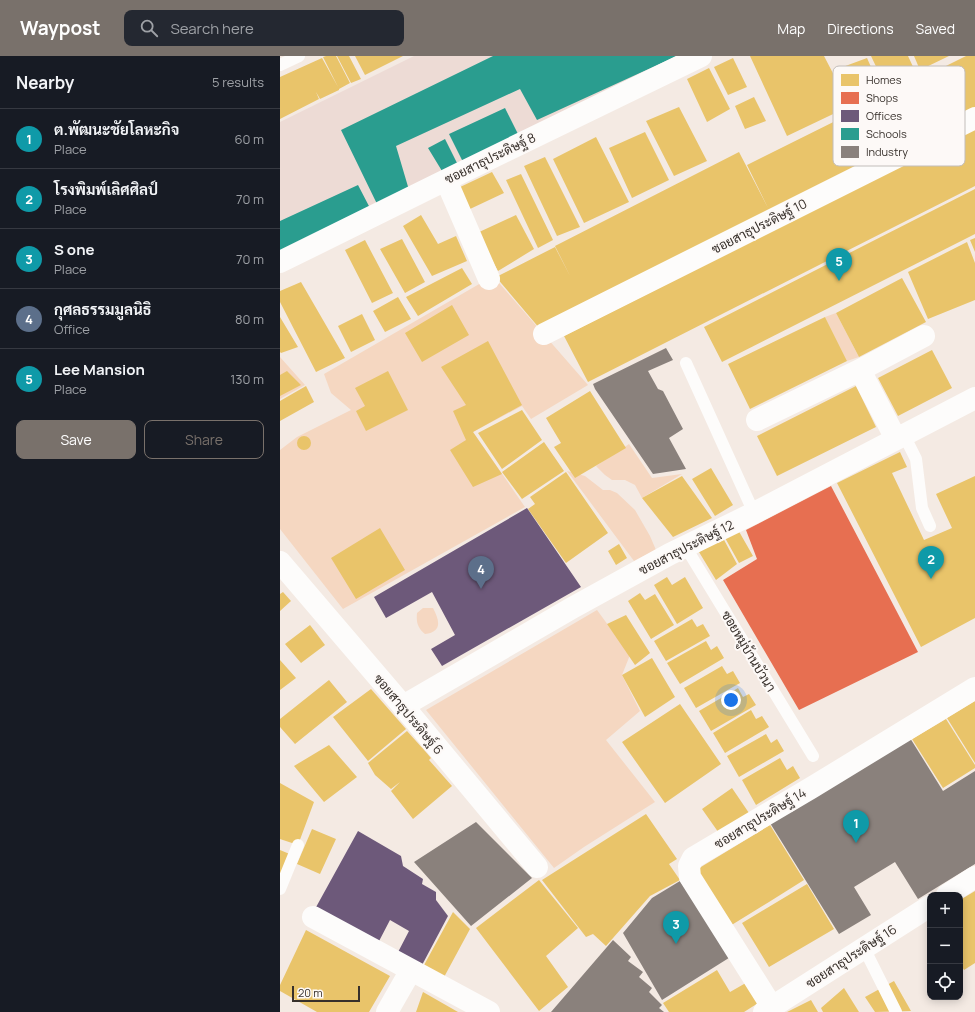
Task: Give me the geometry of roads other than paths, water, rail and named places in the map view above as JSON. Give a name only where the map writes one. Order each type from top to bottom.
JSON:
[{"type":"street","name":"ซอยสาธุประดิษฐ์ 8","points":[[280,262],[701,56]]},
{"type":"street","name":"ซอยสาธุประดิษฐ์ 10","points":[[965,123],[975,118]]},
{"type":"street","name":"ซอยสาธุประดิษฐ์ 10","points":[[544,334],[879,166]]},
{"type":"street","points":[[446,180],[489,279]]},
{"type":"street","points":[[757,420],[860,370],[924,336]]},
{"type":"street","points":[[860,370],[900,437]]},
{"type":"street","name":"ซอยสาธุประดิษฐ์ 12","points":[[403,706],[572,608],[684,546],[754,513],[975,398]]},
{"type":"street","name":"ซอยสาธุประดิษฐ์ 6","points":[[280,562],[403,706],[537,867]]},
{"type":"street","name":"ซอยสาธุประดิษฐ์ 14","points":[[768,1009],[690,876],[689,866],[693,858],[975,688]]},
{"type":"street","points":[[952,892],[975,877]]},
{"type":"street","name":"ซอยสาธุประดิษฐ์ 16","points":[[768,1009],[927,908]]},
{"type":"street","points":[[313,917],[489,1012]]},
{"type":"street","points":[[388,1012],[411,970]]},
{"type":"lane","points":[[280,65],[299,56]]},
{"type":"lane","points":[[686,363],[754,513]]},
{"type":"lane","points":[[900,437],[916,459],[922,508],[930,526]]},
{"type":"lane","name":"ซอยหมู่บ้านบัวนา","points":[[684,546],[813,756]]},
{"type":"lane","points":[[280,889],[298,846]]},
{"type":"lane","points":[[864,948],[896,1012]]},
{"type":"place","name":"Lee Mansion","points":[[839,281]]},
{"type":"place","name":"โรงพิมพ์เลิศศิลป์","points":[[931,579]]},
{"type":"place","name":"กุศลธรรมมูลนิธิ","points":[[481,589]]},
{"type":"place","name":"ต.พัฒนะชัยโลหะกิจ","points":[[856,843]]},
{"type":"place","name":"S one","points":[[676,944]]}]
